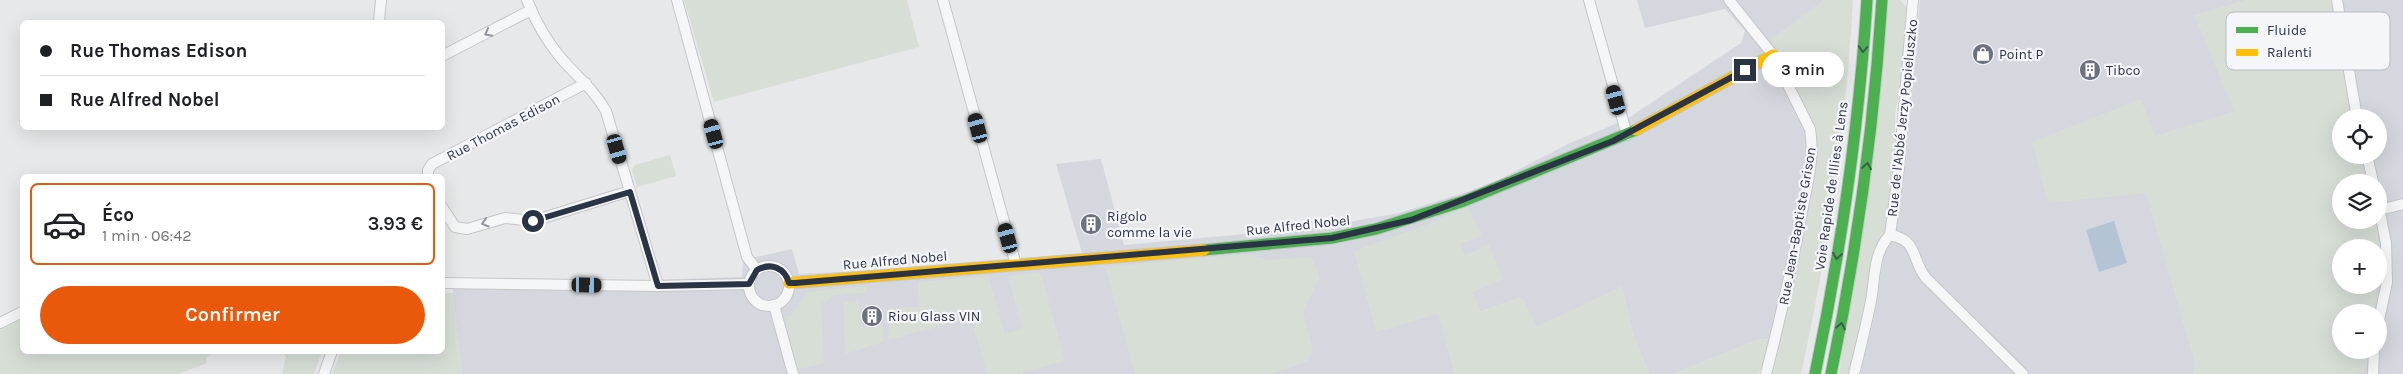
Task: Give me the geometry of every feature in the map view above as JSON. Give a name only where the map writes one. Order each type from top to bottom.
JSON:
[{"type":"main road","name":"Voie Rapide de Illies à Lens","points":[[1815,374],[1836,268],[1848,190],[1867,0]]},
{"type":"main road","points":[[1831,374],[1860,210],[1874,104],[1882,0]]},
{"type":"main road","name":"Rue Alfred Nobel","points":[[789,283],[1294,242],[1361,233],[1411,220],[1627,135],[1773,55]]},
{"type":"street","points":[[379,20],[381,0]]},
{"type":"street","points":[[527,0],[544,34],[561,58],[594,92],[606,111],[658,286]]},
{"type":"street","points":[[677,0],[747,257],[757,270]]},
{"type":"street","points":[[943,0],[1016,265]]},
{"type":"street","points":[[1589,0],[1627,135]]},
{"type":"street","name":"Rue Jean-Baptiste Grison","points":[[1729,0],[1773,55],[1810,129],[1812,150],[1790,275],[1766,374]]},
{"type":"street","name":"Rue de l'Abbé Jerzy Popieluszko","points":[[1890,235],[1900,159],[1913,0]]},
{"type":"street","points":[[445,54],[531,10]]},
{"type":"street","points":[[2349,70],[2355,109]]},
{"type":"street","name":"Rue Thomas Edison","points":[[429,174],[432,164],[586,83]]},
{"type":"street","points":[[445,213],[450,222],[460,229],[505,218],[533,221],[630,192]]},
{"type":"street","points":[[2387,207],[2403,204]]},
{"type":"street","points":[[2382,304],[2387,282],[2386,243],[2383,229]]},
{"type":"street","points":[[1854,374],[1871,300],[1880,249],[1890,235],[1910,243],[1918,268],[1926,278],[2023,374]]},
{"type":"street","points":[[774,266],[784,273],[789,283],[787,295],[774,305],[759,303],[754,298],[749,284],[757,270],[762,267],[774,266]]},
{"type":"street","points":[[445,283],[658,286],[749,284]]},
{"type":"street","points":[[774,305],[793,374]]},
{"type":"street","points":[[0,323],[20,313]]},
{"type":"street","points":[[324,374],[331,354]]},
{"type":"street","points":[[2372,374],[2373,359]]},
{"type":"shaded area","points":[[684,0],[907,0],[919,47],[714,102]]},
{"type":"shaded area","points":[[1637,0],[1824,0],[1821,3],[1808,111],[1816,127],[1817,162],[1796,273],[1780,340],[1759,339],[1674,374],[1649,374],[1633,334],[1622,287],[1537,327],[1521,297],[1442,326],[1455,374],[462,374],[453,293],[454,278],[616,281],[742,277],[743,260],[792,249],[799,274],[902,269],[1082,253],[1056,164],[1101,159],[1124,245],[1321,227],[1399,213],[1489,185],[1568,144],[1627,119],[1741,43],[1745,31],[1725,9],[1645,28]]},
{"type":"shaded area","points":[[1824,0],[1853,0],[1841,141],[1820,281],[1801,374],[1771,374],[1790,296],[1813,184],[1817,139],[1816,127],[1771,39]]},
{"type":"shaded area","points":[[1889,0],[1900,0],[1908,9],[1902,77],[1895,114],[1895,165],[1886,228],[1874,253],[1861,328],[1850,374],[1839,374]]},
{"type":"shaded area","points":[[1920,0],[2403,0],[2403,374],[1860,374],[1873,322],[1885,249],[1897,227],[1906,161]]},
{"type":"shaded area","points":[[2245,0],[2333,0],[2335,12],[2226,12],[2226,70],[2346,70],[2353,109],[2332,109],[2332,164],[2364,164],[2366,174],[2332,174],[2332,229],[2376,229],[2378,239],[2332,239],[2332,294],[2376,294],[2374,304],[2332,304],[2332,359],[2367,359],[2366,370],[2353,374],[2192,374],[2195,364],[2146,193],[2048,203],[2032,142],[2141,99],[2155,136],[2234,111],[2194,15]]},
{"type":"shaded area","points":[[670,155],[676,176],[637,187],[632,170],[635,165]]},
{"type":"shaded area","points":[[1467,206],[1482,236],[1460,244],[1465,255],[1489,245],[1503,279],[1473,292],[1481,312],[1521,297],[1537,327],[1622,286],[1633,334],[1649,374],[1455,374],[1438,314],[1376,332],[1354,251],[1428,224]]},
{"type":"shaded area","points":[[1245,254],[1268,260],[1311,257],[1320,277],[1303,312],[1313,349],[1307,362],[1271,374],[1135,374],[1105,267]]},
{"type":"shaded area","points":[[1038,272],[1042,277],[1065,361],[1023,372],[1023,374],[987,374],[971,318],[888,340],[889,308],[920,307],[918,282],[988,276],[1005,333],[1022,329],[1008,276]]},
{"type":"shaded area","points":[[866,286],[867,290],[863,293],[833,295],[827,302],[821,303],[824,363],[797,370],[784,317],[791,315],[807,292]]},
{"type":"shaded area","points":[[445,293],[453,293],[462,374],[332,374],[340,354],[445,354]]},
{"type":"shaded area","points":[[859,301],[860,327],[880,326],[883,322],[883,342],[845,354],[843,302]]},
{"type":"shaded area","points":[[20,320],[20,354],[212,354],[206,358],[207,363],[178,374],[0,374],[0,330]]},
{"type":"shaded area","points":[[1759,339],[1770,340],[1765,360],[1758,374],[1674,374]]},
{"type":"shaded area","points":[[284,354],[321,354],[314,374],[282,374],[286,357]]},
{"type":"water","points":[[2114,221],[2127,263],[2099,272],[2086,230]]},
{"type":"traffic: fast","points":[[1815,374],[1848,188],[1864,47],[1867,0]]},
{"type":"traffic: fast","points":[[1831,374],[1849,281],[1863,188],[1879,47],[1882,0]]},
{"type":"traffic: fast","points":[[1204,250],[1332,238],[1376,229],[1464,201],[1636,130]]},
{"type":"traffic: slow","points":[[1636,130],[1773,55]]},
{"type":"traffic: slow","points":[[789,283],[1204,250]]},
{"type":"place","name":"Point P","points":[[1983,54]]},
{"type":"place","name":"Tibco","points":[[2090,70]]},
{"type":"place","name":"Rigolo comme la vie","points":[[1091,224]]},
{"type":"place","name":"Riou Glass VIN","points":[[872,316]]},
{"type":"route","points":[[533,221],[630,192],[658,286],[749,284],[750,279],[757,270],[768,266],[774,266],[779,269],[784,273],[789,283],[795,283],[1332,238],[1411,220],[1613,141],[1654,121],[1745,70]]}]
